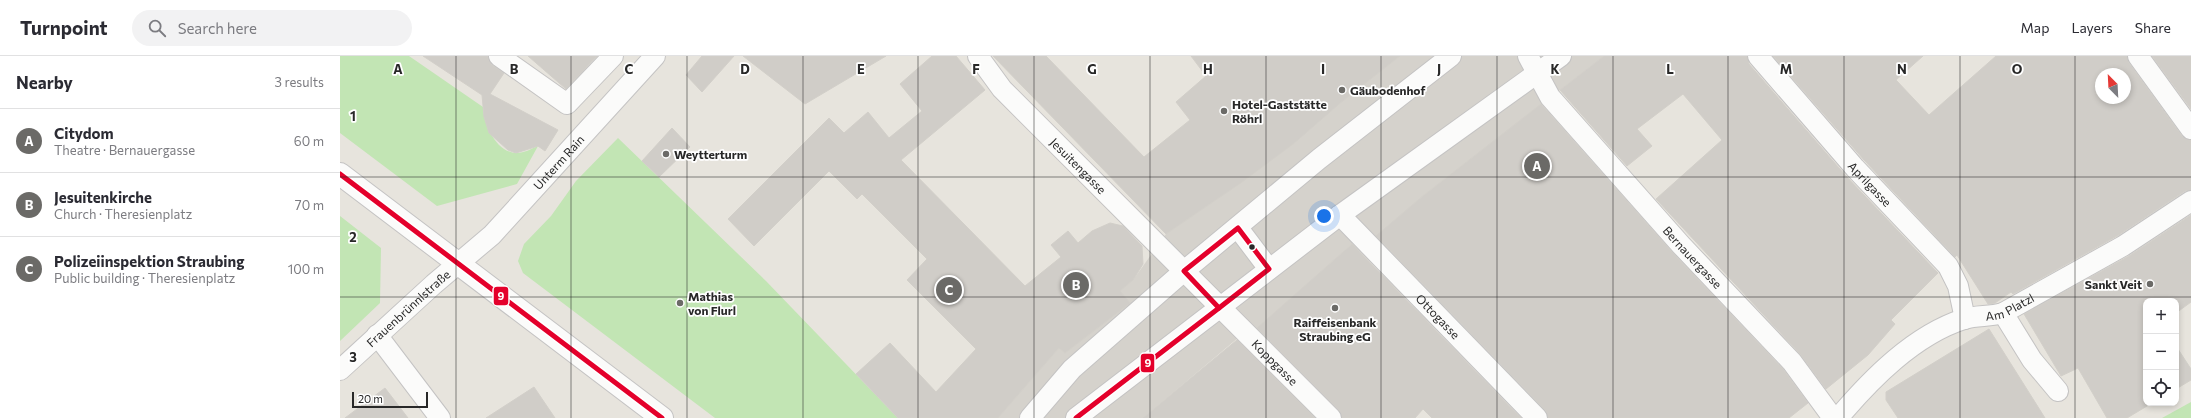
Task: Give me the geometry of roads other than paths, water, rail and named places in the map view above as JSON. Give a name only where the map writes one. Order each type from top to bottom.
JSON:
[{"type":"main road","points":[[340,174],[662,418]]},
{"type":"street","points":[[499,56],[567,104],[613,56]]},
{"type":"street","name":"Unterm Rain","points":[[458,264],[492,235],[655,56]]},
{"type":"street","name":"Jesuitengasse","points":[[978,56],[1002,89],[1184,270],[1219,308]]},
{"type":"street","points":[[1030,418],[1072,369],[1184,270],[1238,228],[1319,159],[1451,56]]},
{"type":"street","points":[[1089,414],[1219,308],[1533,64],[1561,56]]},
{"type":"street","name":"Aprilgasse","points":[[1758,56],[1855,168],[1948,266],[1958,286],[1965,319]]},
{"type":"street","points":[[2138,56],[2191,129]]},
{"type":"street","name":"Bernauergasse","points":[[1533,64],[1550,97],[1681,245],[1792,362],[1834,418]]},
{"type":"street","name":"Am Platzl","points":[[1838,418],[1865,386],[1907,350],[1965,319],[1990,317],[2003,313],[2123,246],[2191,201]]},
{"type":"street","name":"Ottogasse","points":[[1340,215],[1537,418]]},
{"type":"street","points":[[1238,228],[1269,269]]},
{"type":"street","name":"Frauenbrünnlstraße","points":[[340,370],[458,264]]},
{"type":"street","name":"Koppgasse","points":[[1219,308],[1331,418]]},
{"type":"street","points":[[2003,313],[2032,360],[2058,391]]},
{"type":"street","points":[[377,336],[440,418]]},
{"type":"place","name":"Gäubodenhof","points":[[1342,90]]},
{"type":"place","name":"Hotel-Gaststätte Röhrl","points":[[1224,111]]},
{"type":"place","name":"Weytterturm","points":[[666,154]]},
{"type":"place","name":"Citydom","points":[[1537,166]]},
{"type":"place","name":"Sankt Veit","points":[[2150,284]]},
{"type":"place","name":"Jesuitenkirche","points":[[1076,285]]},
{"type":"place","name":"Polizeiinspektion Straubing","points":[[949,290]]},
{"type":"place","name":"Mathias von Flurl","points":[[680,303]]},
{"type":"place","name":"Raiffeisenbank Straubing eG","points":[[1335,308]]}]
